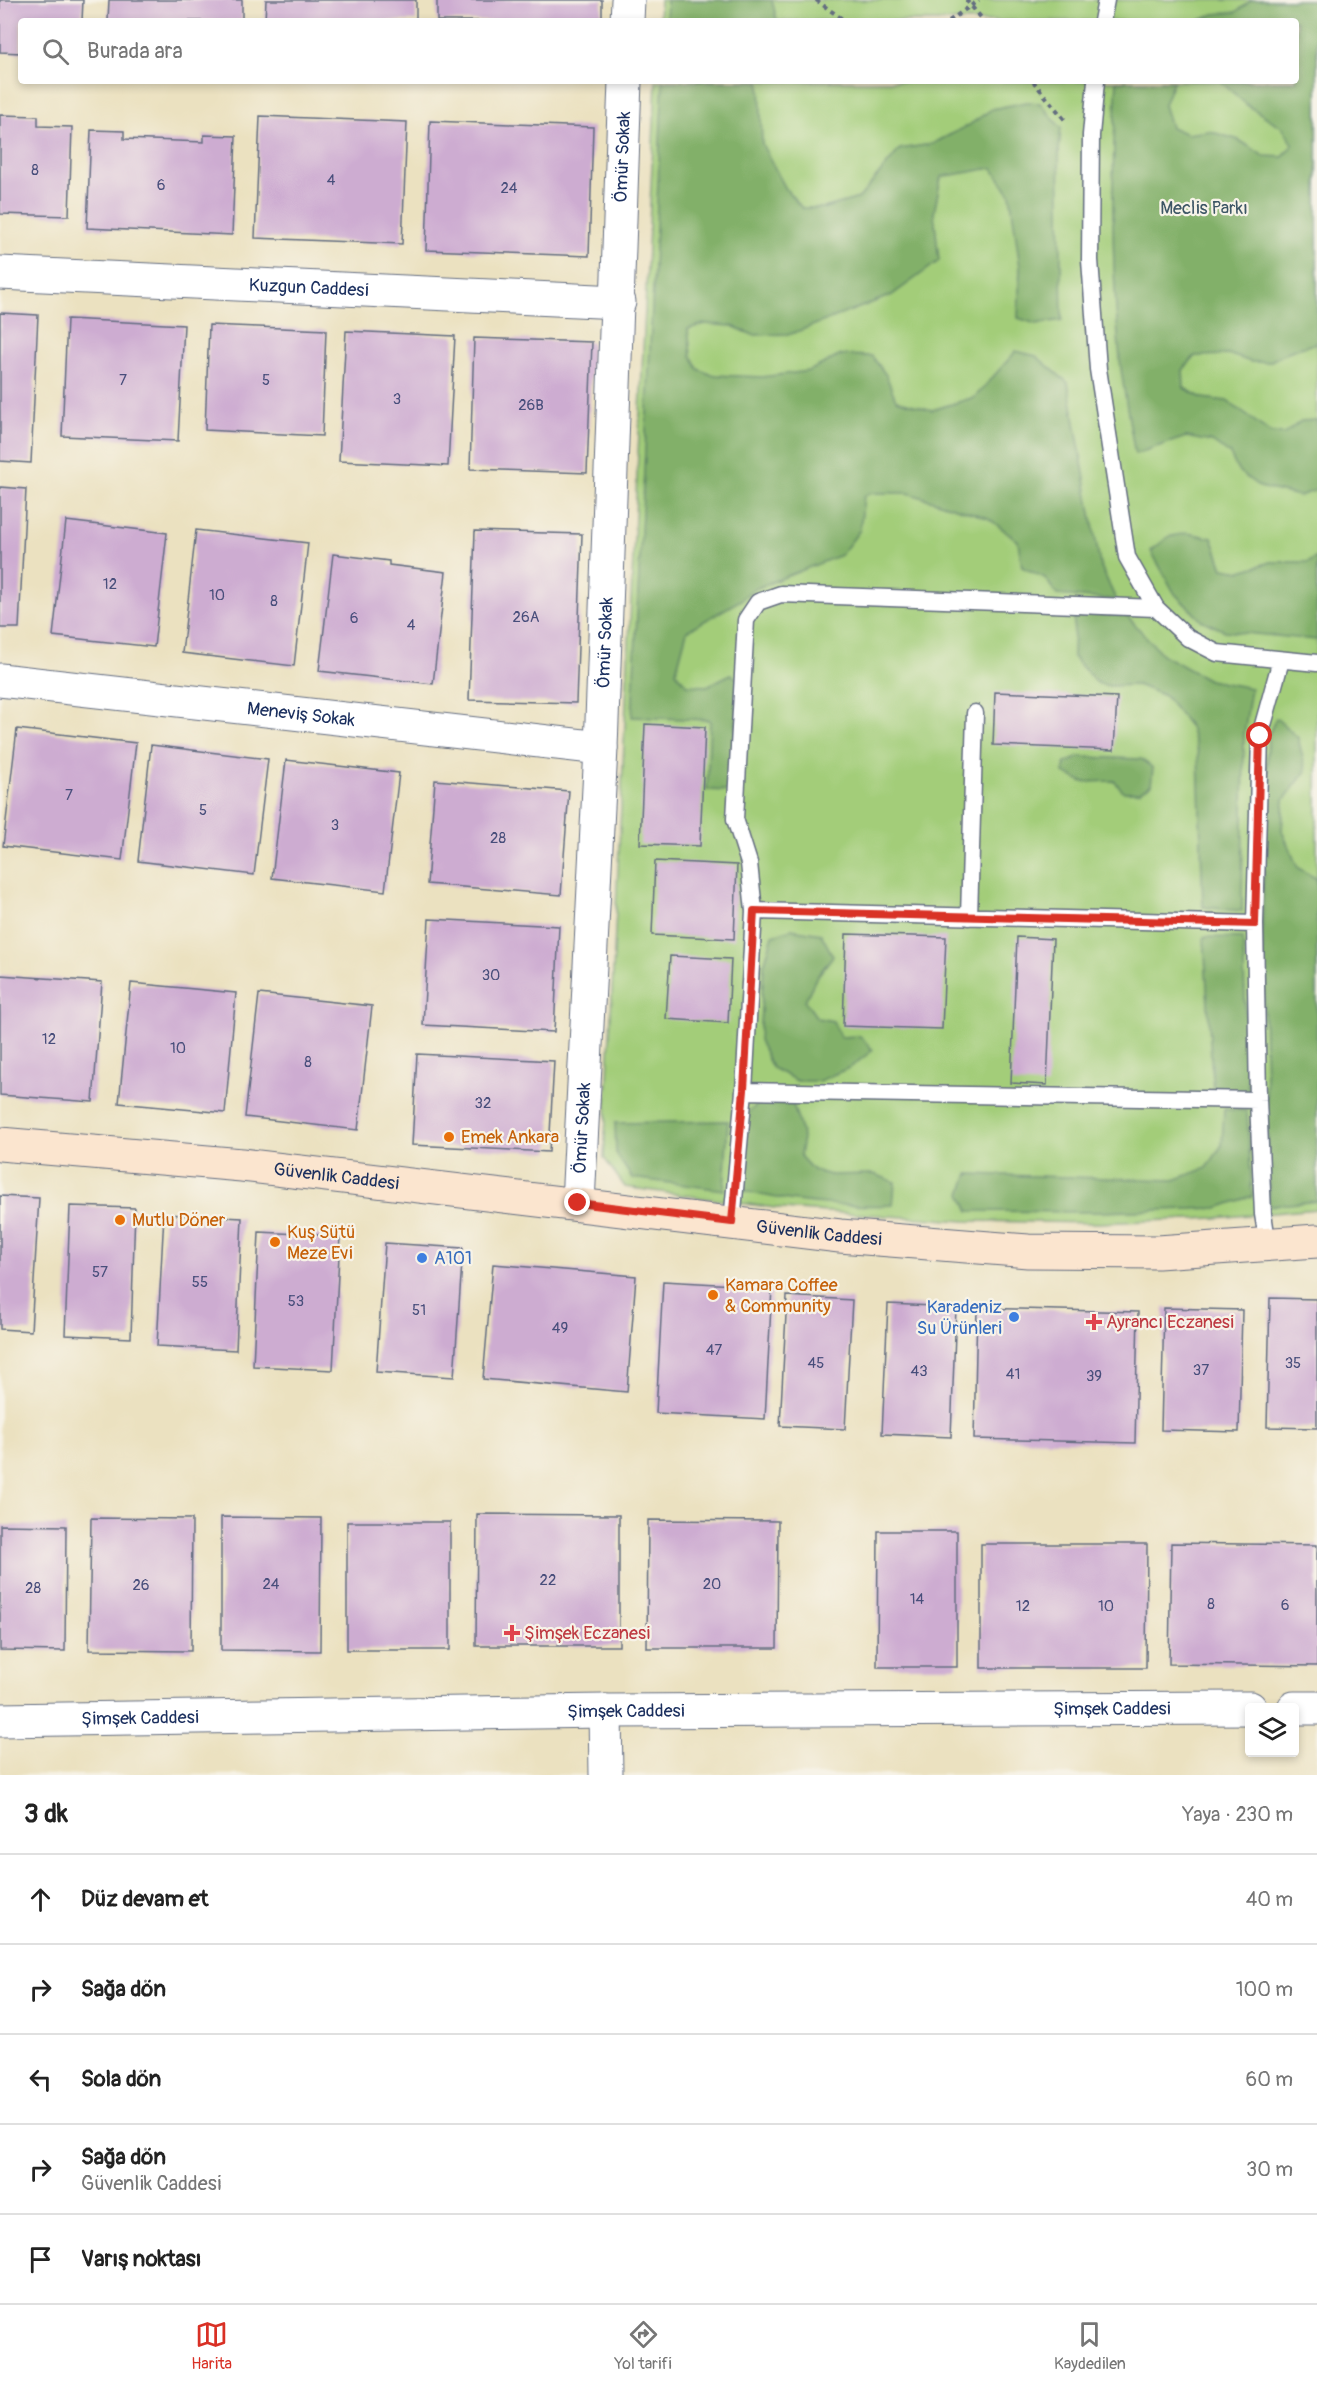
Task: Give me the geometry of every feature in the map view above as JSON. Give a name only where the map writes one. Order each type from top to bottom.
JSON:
[{"type":"main road","name":"Güvenlik Caddesi","points":[[0,1144],[242,1164],[840,1236],[1028,1251],[1158,1252],[1317,1241]]},
{"type":"street","points":[[627,18],[628,0]]},
{"type":"street","name":"Ömür Sokak","points":[[578,1203],[601,748],[619,302],[625,84]]},
{"type":"street","name":"Kuzgun Caddesi","points":[[0,273],[619,302]]},
{"type":"street","name":"Meneviş Sokak","points":[[0,680],[601,748]]},
{"type":"street","name":"Şimşek Caddesi","points":[[0,1720],[605,1711],[1245,1708]]},
{"type":"street","points":[[1299,1708],[1317,1708]]},
{"type":"street","points":[[605,1711],[606,1775]]},
{"type":"lane","points":[[1103,18],[1106,0]]},
{"type":"lane","points":[[1096,84],[1091,151],[1090,260],[1098,369],[1127,556],[1156,608],[1188,638],[1217,652],[1317,663]]},
{"type":"lane","points":[[732,1222],[744,1090],[754,911],[749,863],[735,819],[746,620],[758,602],[781,594],[1156,608]]},
{"type":"lane","points":[[1268,1246],[1263,1214],[1258,1100],[1255,924],[1260,736],[1281,660]]},
{"type":"lane","points":[[969,917],[975,713]]},
{"type":"lane","points":[[754,911],[1255,924]]},
{"type":"lane","points":[[744,1090],[1258,1100]]},
{"type":"path","points":[[816,0],[841,18]]},
{"type":"path","points":[[966,0],[981,18]]},
{"type":"path","points":[[953,18],[979,0]]},
{"type":"path","points":[[1035,84],[1091,151]]},
{"type":"green space","name":"Meclis Parkı","points":[[660,0],[1317,0],[1317,1209],[1215,1218],[1099,1223],[965,1221],[782,1209],[625,1187],[604,1158],[656,84],[1299,84],[1299,18],[659,18]]},
{"type":"green space","points":[[667,0],[772,0],[776,18],[666,18]]},
{"type":"green space","name":"Meclis Parkı","points":[[1252,0],[1317,0],[1317,343],[1290,351],[1269,362],[1251,362],[1231,355],[1195,356],[1183,370],[1184,388],[1202,398],[1227,401],[1271,433],[1284,434],[1301,421],[1317,420],[1317,490],[1299,496],[1260,487],[1238,471],[1230,454],[1212,442],[1186,437],[1135,454],[1121,369],[1115,297],[1113,225],[1117,84],[1172,84],[1164,105],[1171,127],[1187,134],[1209,131],[1239,140],[1264,156],[1283,157],[1293,144],[1282,127],[1248,106],[1223,84],[1299,84],[1299,18],[1205,18],[1214,14],[1236,12]]},
{"type":"green space","points":[[663,84],[760,84],[762,144],[786,189],[802,208],[824,208],[859,198],[900,149],[932,144],[969,125],[992,109],[1026,102],[1040,103],[1061,128],[1059,149],[1062,320],[1036,324],[1018,318],[1020,267],[1010,194],[992,168],[941,177],[934,213],[939,261],[892,295],[791,334],[753,335],[732,326],[705,324],[688,329],[691,355],[698,369],[712,375],[762,377],[809,371],[841,355],[872,356],[886,375],[896,400],[932,410],[975,397],[1016,351],[1036,356],[1068,383],[1100,564],[1116,600],[1057,595],[1045,578],[1022,567],[1018,541],[988,518],[908,493],[873,493],[864,496],[860,530],[841,555],[752,590],[741,600],[687,631],[676,672],[687,685],[707,686],[731,674],[739,680],[732,791],[707,790],[710,720],[632,717]]},
{"type":"green space","points":[[1187,533],[1212,538],[1223,568],[1241,571],[1271,562],[1309,562],[1317,557],[1317,640],[1225,631],[1201,620],[1175,594],[1151,551],[1168,537]]},
{"type":"green space","points":[[1086,614],[1126,615],[1163,655],[1209,680],[1251,688],[1244,734],[1242,911],[1203,907],[1198,753],[1190,727],[1165,696],[1137,685],[1109,686],[1097,683],[1073,657],[1074,618]]},
{"type":"green space","points":[[1276,718],[1298,738],[1306,771],[1284,800],[1282,831],[1298,868],[1317,879],[1317,1201],[1269,1206],[1262,925],[1268,736]]},
{"type":"green space","points":[[1080,757],[1141,759],[1153,768],[1151,785],[1139,792],[1124,792],[1114,781],[1083,782],[1064,773],[1065,763]]},
{"type":"green space","points":[[791,929],[821,934],[833,956],[816,978],[805,1001],[817,1018],[833,1021],[840,1037],[860,1036],[873,1050],[851,1067],[819,1081],[797,1081],[772,1068],[759,1040],[764,965],[773,935]]},
{"type":"green space","points":[[1204,937],[1243,938],[1248,1093],[1213,1091]]},
{"type":"green space","points":[[760,1102],[793,1104],[803,1137],[800,1156],[813,1170],[831,1175],[874,1174],[895,1182],[893,1205],[818,1203],[780,1199],[744,1191],[747,1114]]},
{"type":"green space","points":[[1224,1109],[1247,1111],[1252,1196],[1217,1208],[1101,1212],[969,1211],[961,1194],[968,1174],[1174,1180],[1207,1168],[1222,1145]]},
{"type":"green space","points":[[728,1121],[724,1190],[632,1178],[616,1154],[615,1123]]},
{"type":"building","points":[[0,0],[83,0],[82,18],[18,18],[18,53],[0,52]]},
{"type":"building","points":[[109,0],[242,0],[242,18],[108,18]]},
{"type":"building","points":[[266,0],[416,0],[416,18],[265,18]]},
{"type":"building","points":[[437,0],[602,0],[602,18],[437,18]]},
{"type":"building","points":[[0,115],[38,116],[38,126],[72,127],[69,216],[0,214]]},
{"type":"building","points":[[260,116],[407,122],[402,244],[255,238]]},
{"type":"building","points":[[430,121],[593,127],[589,256],[426,250]]},
{"type":"building","points":[[91,130],[124,131],[124,139],[204,142],[204,135],[236,136],[232,235],[87,228]]},
{"type":"building","points":[[0,313],[38,315],[31,463],[0,461]]},
{"type":"building","points":[[67,319],[184,325],[178,441],[62,436]]},
{"type":"building","points":[[209,325],[326,330],[322,436],[205,430]]},
{"type":"building","points":[[346,331],[455,336],[448,466],[339,461]]},
{"type":"building","points":[[474,338],[592,342],[587,473],[470,469]]},
{"type":"building","points":[[0,487],[26,489],[19,628],[0,628]]},
{"type":"building","points":[[66,521],[167,533],[154,647],[53,636]]},
{"type":"building","points":[[196,530],[308,543],[294,666],[182,653]]},
{"type":"building","points":[[475,531],[582,534],[576,703],[469,700]]},
{"type":"building","points":[[333,554],[389,561],[389,565],[446,572],[433,684],[319,671]]},
{"type":"building","points":[[995,692],[1117,697],[1114,750],[993,745]]},
{"type":"building","points":[[645,724],[705,727],[700,846],[640,844]]},
{"type":"building","points":[[17,729],[136,743],[122,860],[3,846]]},
{"type":"building","points":[[151,745],[268,759],[254,875],[138,861]]},
{"type":"building","points":[[286,760],[399,773],[385,891],[272,878]]},
{"type":"building","points":[[435,780],[569,791],[561,895],[427,884]]},
{"type":"building","points":[[655,861],[737,865],[734,939],[652,935]]},
{"type":"building","points":[[429,919],[559,926],[554,1032],[423,1025]]},
{"type":"building","points":[[846,934],[946,937],[942,1029],[843,1026]]},
{"type":"building","points":[[1017,937],[1053,939],[1047,1085],[1011,1083]]},
{"type":"building","points":[[670,956],[731,959],[728,1023],[666,1019]]},
{"type":"building","points":[[0,975],[102,982],[93,1102],[0,1095]]},
{"type":"building","points":[[131,983],[236,993],[225,1113],[119,1103]]},
{"type":"building","points":[[259,994],[372,1006],[358,1130],[245,1117]]},
{"type":"building","points":[[417,1054],[554,1061],[549,1152],[412,1145]]},
{"type":"building","points":[[0,1196],[39,1198],[31,1331],[0,1329]]},
{"type":"building","points":[[70,1206],[135,1208],[131,1338],[65,1335]]},
{"type":"building","points":[[164,1214],[242,1218],[236,1350],[157,1346]]},
{"type":"building","points":[[259,1232],[340,1236],[333,1370],[253,1366]]},
{"type":"building","points":[[385,1243],[463,1248],[454,1377],[376,1372]]},
{"type":"building","points":[[493,1264],[636,1276],[627,1392],[483,1379]]},
{"type":"building","points":[[663,1281],[772,1287],[765,1419],[656,1413]]},
{"type":"building","points":[[787,1296],[852,1300],[845,1429],[780,1426]]},
{"type":"building","points":[[1270,1298],[1317,1299],[1317,1428],[1267,1427]]},
{"type":"building","points":[[888,1304],[956,1307],[951,1437],[882,1434]]},
{"type":"building","points":[[977,1308],[1138,1312],[1135,1443],[974,1439]]},
{"type":"building","points":[[1164,1308],[1242,1310],[1239,1432],[1161,1430]]},
{"type":"building","points":[[477,1514],[619,1515],[619,1646],[476,1646]]},
{"type":"building","points":[[221,1517],[321,1518],[320,1651],[221,1650]]},
{"type":"building","points":[[91,1518],[192,1519],[191,1651],[89,1650]]},
{"type":"building","points":[[648,1520],[778,1521],[777,1648],[647,1648]]},
{"type":"building","points":[[347,1522],[450,1522],[450,1650],[347,1650]]},
{"type":"building","points":[[0,1525],[66,1526],[65,1651],[0,1650]]},
{"type":"building","points":[[878,1531],[957,1531],[957,1667],[877,1667]]},
{"type":"building","points":[[1171,1543],[1317,1545],[1317,1666],[1169,1664]]},
{"type":"building","points":[[981,1544],[1147,1544],[1146,1668],[981,1668]]},
{"type":"place","name":"Emek Ankara","points":[[449,1137]]},
{"type":"place","name":"Mutlu Döner","points":[[120,1220]]},
{"type":"place","name":"Kuş Sütü Meze Evi","points":[[275,1242]]},
{"type":"place","name":"A101","points":[[422,1258]]},
{"type":"place","name":"Kamara Coffee & Community","points":[[713,1295]]},
{"type":"place","name":"Karadeniz Su Ürünleri","points":[[1014,1317]]},
{"type":"place","name":"Ayrancı Eczanesi","points":[[1094,1322]]},
{"type":"place","name":"Şimşek Eczanesi","points":[[512,1633]]},
{"type":"route","points":[[578,1203],[732,1222],[744,1090],[754,911],[1255,924],[1260,736]]}]
